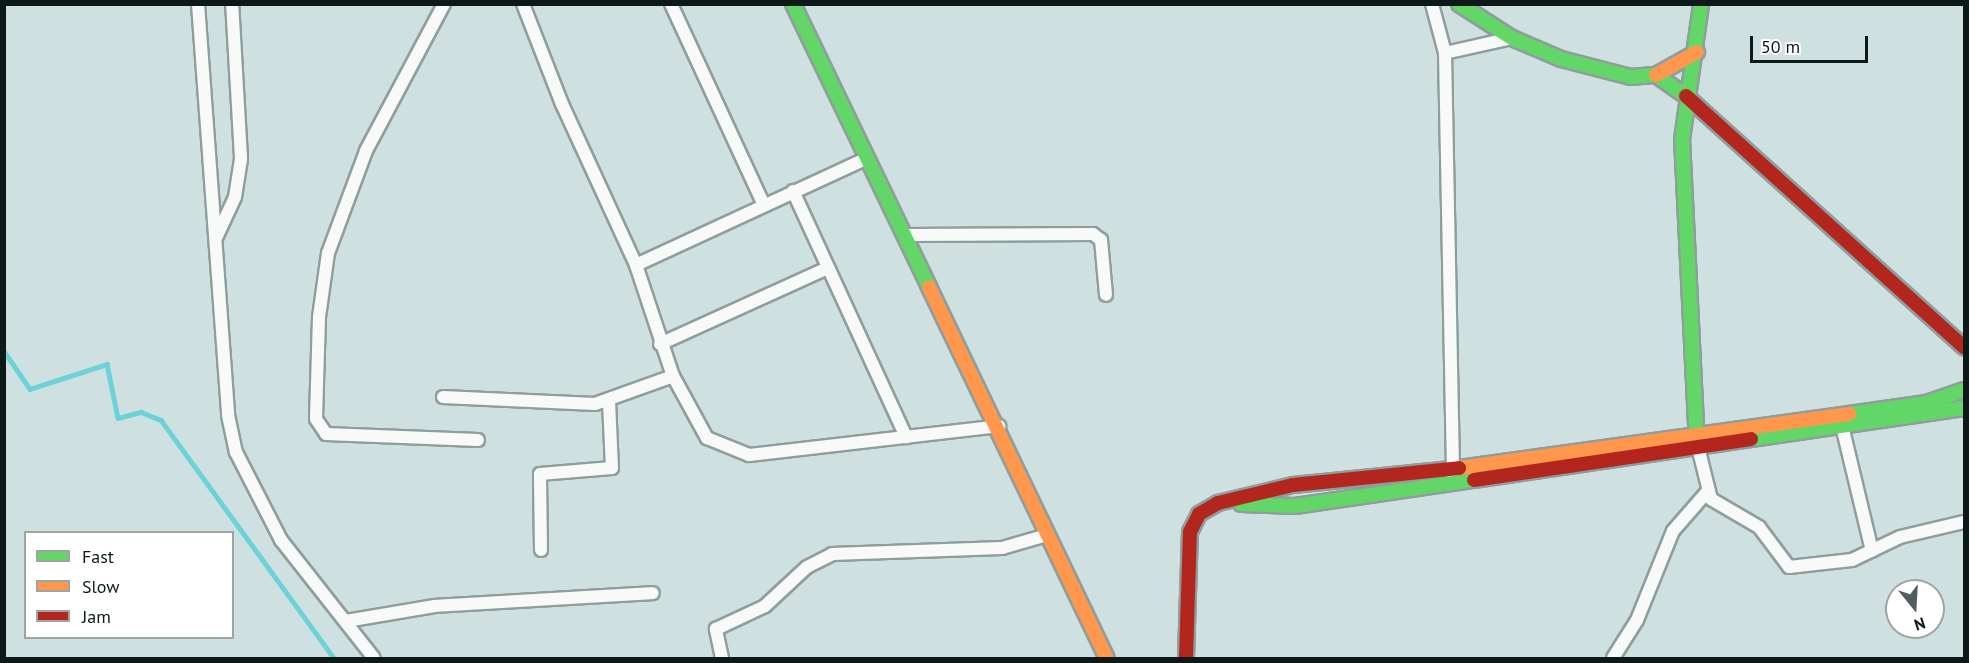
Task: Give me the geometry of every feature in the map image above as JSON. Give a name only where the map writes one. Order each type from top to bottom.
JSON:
[{"type":"street","points":[[198,4],[228,415],[236,452],[281,540],[374,658]]},
{"type":"street","points":[[215,239],[235,197],[241,158],[232,4]]},
{"type":"street","points":[[444,4],[366,150],[328,253],[320,298],[316,419],[326,434],[478,440]]},
{"type":"street","points":[[523,4],[546,67],[636,265],[660,344],[673,376],[707,438],[726,449],[749,455],[999,426]]},
{"type":"street","points":[[671,4],[764,205]]},
{"type":"street","points":[[793,4],[999,426],[1047,535],[1107,658]]},
{"type":"street","points":[[1432,4],[1445,53],[1445,269],[1452,484]]},
{"type":"street","points":[[1459,4],[1512,38],[1595,71],[1656,75],[1690,99],[1965,347]]},
{"type":"street","points":[[1701,4],[1697,52],[1682,140],[1682,191],[1698,451],[1707,492],[1715,503],[1765,533],[1789,567],[1852,560],[1916,532],[1965,522]]},
{"type":"street","points":[[1445,53],[1512,38]]},
{"type":"street","points":[[1656,75],[1697,52]]},
{"type":"street","points":[[636,265],[868,158]]},
{"type":"street","points":[[793,191],[825,269],[906,437]]},
{"type":"street","points":[[906,235],[1094,234],[1101,240],[1106,296]]},
{"type":"street","points":[[660,344],[825,269]]},
{"type":"street","points":[[443,397],[609,402],[673,376]]},
{"type":"street","points":[[1186,658],[1190,532],[1198,514],[1218,503],[1293,485],[1453,469],[1926,403],[1965,390]]},
{"type":"street","points":[[541,550],[540,474],[612,468],[609,402]]},
{"type":"street","points":[[1218,503],[1295,506],[1843,430],[1965,408]]},
{"type":"street","points":[[1843,430],[1872,551]]},
{"type":"street","points":[[1613,658],[1637,620],[1673,531],[1707,492]]},
{"type":"street","points":[[722,658],[716,629],[765,606],[807,567],[832,554],[1002,548],[1047,535]]},
{"type":"street","points":[[346,621],[435,606],[653,593]]},
{"type":"waterway","points":[[4,351],[30,389],[107,364],[118,418],[141,412],[161,420],[334,658]]},
{"type":"traffic: fast","points":[[793,4],[929,287]]},
{"type":"traffic: fast","points":[[1459,4],[1512,38],[1561,59],[1631,77],[1656,75],[1686,96]]},
{"type":"traffic: fast","points":[[1697,445],[1682,140],[1701,4]]},
{"type":"traffic: fast","points":[[1849,414],[1926,403],[1964,390]]},
{"type":"traffic: fast","points":[[1751,439],[1964,408]]},
{"type":"traffic: fast","points":[[1241,504],[1295,506],[1474,480]]},
{"type":"traffic: slow","points":[[1656,75],[1697,52]]},
{"type":"traffic: slow","points":[[929,287],[1107,658]]},
{"type":"traffic: slow","points":[[1459,468],[1849,414]]},
{"type":"traffic: jam","points":[[1686,96],[1964,347]]},
{"type":"traffic: jam","points":[[1474,480],[1751,439]]},
{"type":"traffic: jam","points":[[1186,658],[1190,532],[1199,514],[1218,503],[1293,485],[1459,468]]}]
